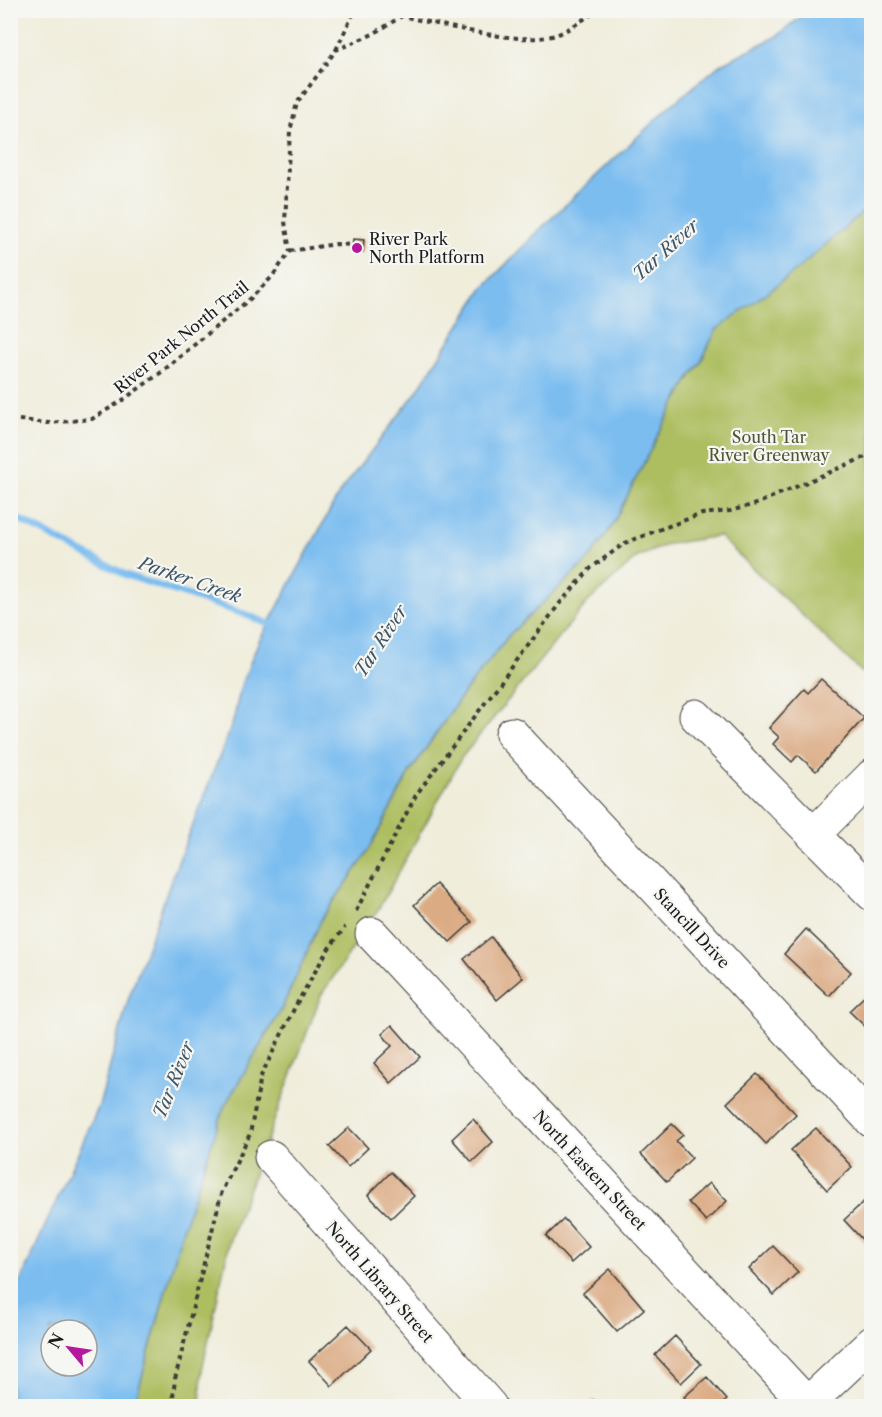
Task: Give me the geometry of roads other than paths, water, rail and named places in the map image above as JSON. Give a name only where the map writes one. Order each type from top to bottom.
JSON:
[{"type":"street","points":[[696,716],[872,894]]},
{"type":"street","name":"Stancill Drive","points":[[512,734],[872,1121]]},
{"type":"street","points":[[813,835],[872,776]]},
{"type":"street","name":"North Eastern Street","points":[[362,925],[807,1406]]},
{"type":"street","name":"North Library Street","points":[[271,1157],[490,1407]]},
{"type":"street","points":[[807,1406],[872,1343]]},
{"type":"water","name":"Tar River","points":[[808,11],[871,11],[871,205],[793,273],[716,330],[701,362],[660,431],[612,526],[589,559],[510,634],[462,695],[410,772],[366,855],[322,918],[282,1008],[224,1107],[183,1228],[134,1406],[11,1406],[11,1302],[99,1106],[129,997],[175,870],[233,722],[241,686],[258,643],[340,492],[415,394],[484,287],[538,231],[669,107],[721,64],[777,36]]},
{"type":"waterway","name":"Parker Creek","points":[[10,515],[126,575],[274,626]]},
{"type":"place","name":"River Park North Platform","points":[[357,248]]},
{"type":"park label","name":"South Tar River Greenway","points":[[769,446]]}]
